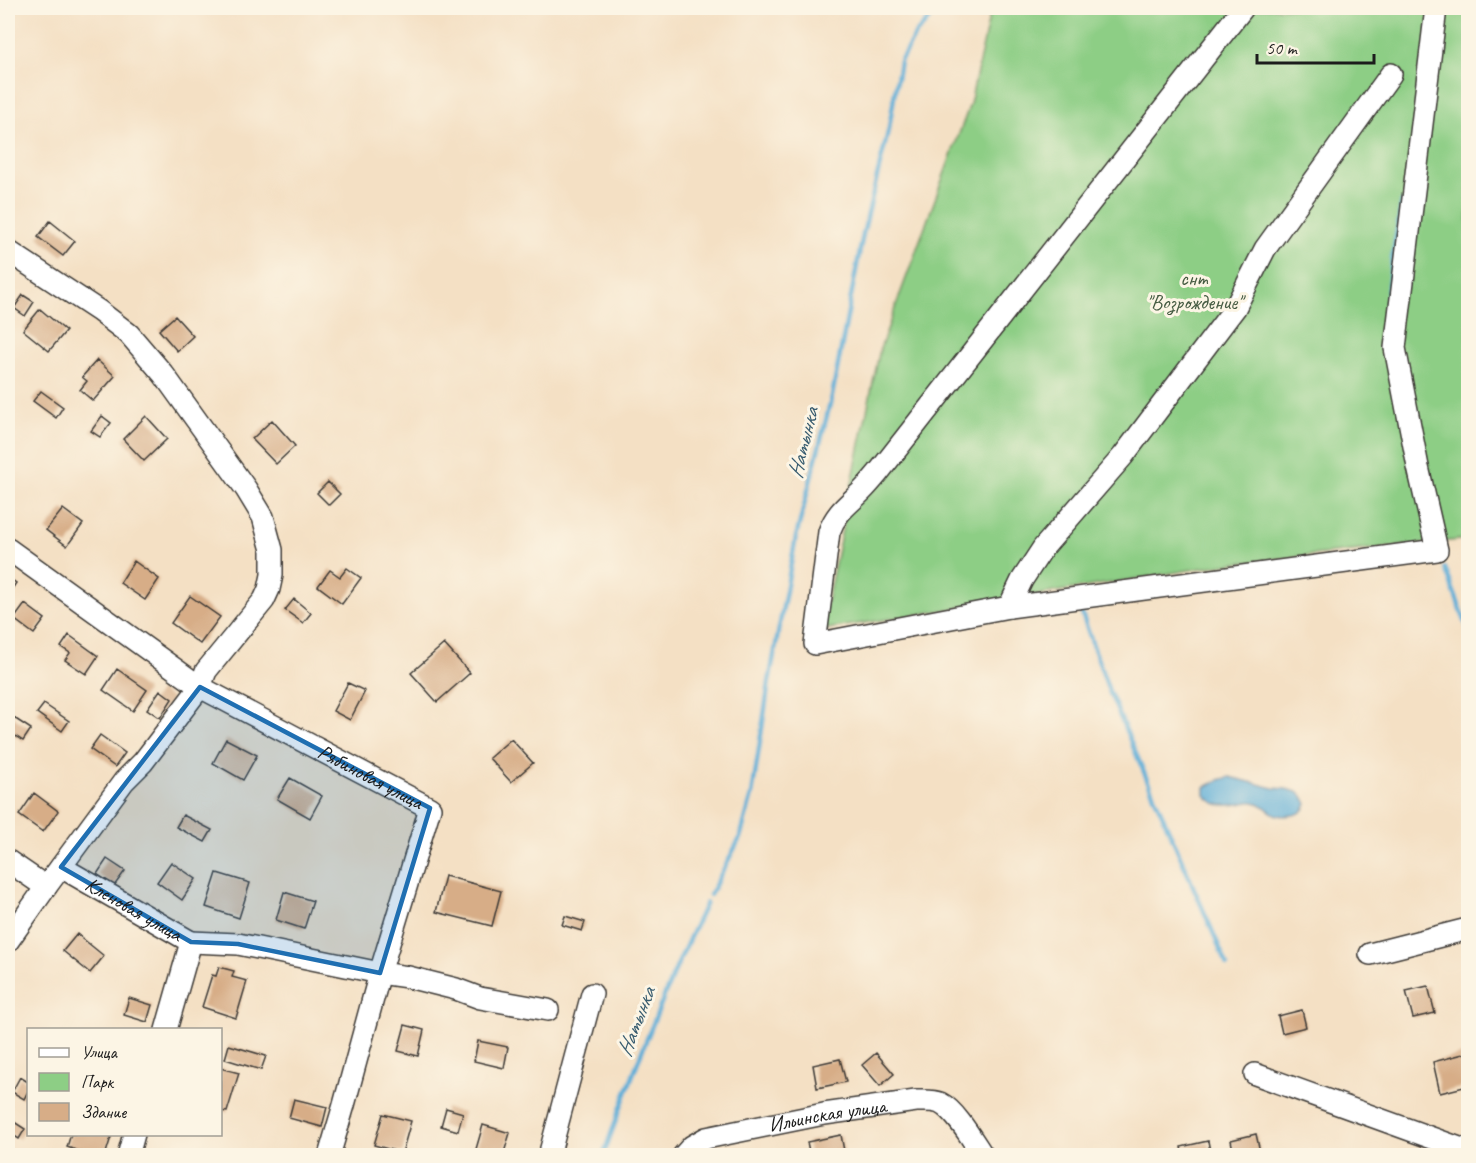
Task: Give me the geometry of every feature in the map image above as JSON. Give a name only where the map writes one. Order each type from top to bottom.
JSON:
[{"type":"street","points":[[1243,8],[878,473],[843,507],[832,522],[815,644],[1009,607],[1437,550],[1395,348],[1436,8]]},
{"type":"street","points":[[1009,607],[1022,580],[1043,548],[1123,456],[1235,308],[1265,249],[1391,74]]},
{"type":"street","points":[[8,251],[99,311],[129,334],[164,375],[246,489],[263,517],[272,550],[272,575],[264,600],[206,671],[200,687],[143,762],[124,781],[8,942]]},
{"type":"street","name":"Рябиновая улица","points":[[8,549],[200,687],[430,808],[380,973],[329,1155]]},
{"type":"street","points":[[8,861],[46,887]]},
{"type":"street","name":"Кленовая улица","points":[[61,867],[191,942],[166,1028]]},
{"type":"street","points":[[1370,954],[1468,930]]},
{"type":"street","points":[[191,942],[238,944],[408,977],[446,986],[480,998],[548,1010]]},
{"type":"street","points":[[549,1155],[592,994]]},
{"type":"street","points":[[1255,1074],[1468,1152]]},
{"type":"street","name":"Ильинская улица","points":[[683,1155],[692,1146],[706,1138],[824,1114],[916,1101],[940,1103],[960,1122],[983,1155]]},
{"type":"street","points":[[128,1155],[133,1136]]},
{"type":"street","points":[[1437,1155],[1468,1152]]},
{"type":"highlighted area","points":[[200,687],[430,808],[380,973],[238,944],[191,942],[61,867]]},
{"type":"green space","name":"снт \"Возрождение\"","points":[[991,8],[1468,8],[1468,539],[1227,564],[821,630],[880,349],[970,104]]},
{"type":"water","points":[[1230,777],[1298,792],[1307,804],[1298,814],[1285,816],[1274,814],[1254,802],[1220,805],[1212,802],[1205,795],[1205,787]]},
{"type":"building","points":[[50,221],[75,241],[63,256],[38,237]]},
{"type":"building","points":[[23,295],[34,302],[25,316],[14,308]]},
{"type":"building","points":[[40,309],[66,331],[49,351],[23,330]]},
{"type":"building","points":[[175,316],[193,336],[177,351],[159,330]]},
{"type":"building","points":[[97,360],[115,376],[93,401],[80,390],[87,381],[82,377]]},
{"type":"building","points":[[41,391],[63,407],[56,418],[33,401]]},
{"type":"building","points":[[102,416],[111,423],[100,437],[91,431]]},
{"type":"building","points":[[146,416],[167,439],[144,461],[123,439]]},
{"type":"building","points":[[272,420],[295,446],[276,464],[252,439]]},
{"type":"building","points":[[328,482],[340,494],[329,505],[317,493]]},
{"type":"building","points":[[63,509],[83,524],[67,546],[46,530]]},
{"type":"building","points":[[134,561],[159,579],[145,600],[120,583]]},
{"type":"building","points":[[347,568],[361,578],[342,604],[318,586],[330,570],[340,577]]},
{"type":"building","points":[[8,577],[16,583],[8,595]]},
{"type":"building","points":[[190,596],[220,617],[200,644],[171,623]]},
{"type":"building","points":[[294,599],[311,613],[303,623],[285,610]]},
{"type":"building","points":[[25,604],[45,619],[34,634],[14,619]]},
{"type":"building","points":[[69,635],[98,656],[86,674],[65,660],[70,653],[61,647]]},
{"type":"building","points":[[444,644],[470,673],[437,702],[411,673]]},
{"type":"building","points":[[117,669],[147,690],[133,711],[103,690]]},
{"type":"building","points":[[348,683],[365,691],[350,720],[333,711]]},
{"type":"building","points":[[160,690],[172,699],[160,718],[147,709]]},
{"type":"building","points":[[44,704],[69,721],[62,731],[37,713]]},
{"type":"building","points":[[11,716],[31,729],[23,741],[8,731],[8,721]]},
{"type":"building","points":[[100,735],[125,753],[115,767],[90,749]]},
{"type":"building","points":[[226,739],[257,755],[243,780],[213,763]]},
{"type":"building","points":[[511,739],[533,763],[511,782],[489,758]]},
{"type":"building","points":[[290,778],[322,796],[310,818],[277,799]]},
{"type":"building","points":[[34,793],[58,811],[43,832],[19,815]]},
{"type":"building","points":[[183,815],[212,830],[205,842],[176,827]]},
{"type":"building","points":[[107,859],[125,871],[114,886],[97,874]]},
{"type":"building","points":[[171,862],[196,879],[182,900],[157,882]]},
{"type":"building","points":[[217,873],[250,883],[239,918],[206,907]]},
{"type":"building","points":[[445,876],[501,891],[492,926],[436,912]]},
{"type":"building","points":[[284,892],[313,901],[304,929],[276,920]]},
{"type":"building","points":[[565,916],[585,922],[582,931],[562,925]]},
{"type":"building","points":[[77,934],[104,956],[90,973],[63,951]]},
{"type":"building","points":[[219,967],[234,971],[232,977],[247,981],[236,1018],[202,1007],[212,975],[216,976]]},
{"type":"building","points":[[1428,986],[1435,1013],[1413,1018],[1406,991]]},
{"type":"building","points":[[129,998],[152,1005],[147,1022],[124,1015]]},
{"type":"building","points":[[1302,1010],[1306,1027],[1282,1033],[1278,1016]]},
{"type":"building","points":[[405,1025],[424,1030],[418,1056],[398,1051]]},
{"type":"building","points":[[478,1041],[508,1047],[504,1068],[474,1061]]},
{"type":"building","points":[[229,1045],[266,1056],[261,1070],[225,1059]]},
{"type":"building","points":[[876,1053],[894,1074],[880,1086],[862,1065]]},
{"type":"building","points":[[1467,1053],[1468,1086],[1440,1093],[1433,1062]]},
{"type":"building","points":[[840,1059],[846,1082],[817,1088],[813,1065]]},
{"type":"building","points":[[222,1069],[239,1073],[227,1112],[222,1111]]},
{"type":"building","points":[[20,1077],[27,1081],[27,1093],[24,1099],[12,1092]]},
{"type":"building","points":[[294,1099],[327,1107],[322,1127],[289,1118]]},
{"type":"building","points":[[446,1108],[463,1113],[458,1131],[441,1126]]},
{"type":"building","points":[[383,1114],[411,1121],[402,1153],[374,1145]]},
{"type":"building","points":[[11,1120],[25,1129],[19,1139],[8,1132]]},
{"type":"building","points":[[483,1125],[510,1133],[503,1156],[474,1156]]},
{"type":"building","points":[[1256,1134],[1261,1156],[1234,1156],[1231,1140]]},
{"type":"building","points":[[841,1135],[845,1156],[810,1156],[807,1142]]},
{"type":"building","points":[[70,1136],[111,1136],[105,1156],[93,1156],[67,1147]]},
{"type":"building","points":[[1208,1141],[1211,1156],[1183,1156],[1181,1147]]},
{"type":"waterway","name":"Натынка","points":[[710,895],[740,838],[752,795],[769,682],[796,537],[832,396],[863,234],[889,128],[900,61],[915,35],[942,8]]},
{"type":"waterway","points":[[1387,334],[1389,284],[1402,202]]},
{"type":"waterway","points":[[1445,568],[1468,629]]},
{"type":"waterway","points":[[1081,611],[1109,691],[1227,965]]},
{"type":"waterway","name":"Натынка","points":[[603,1156],[651,1028],[706,903]]}]
